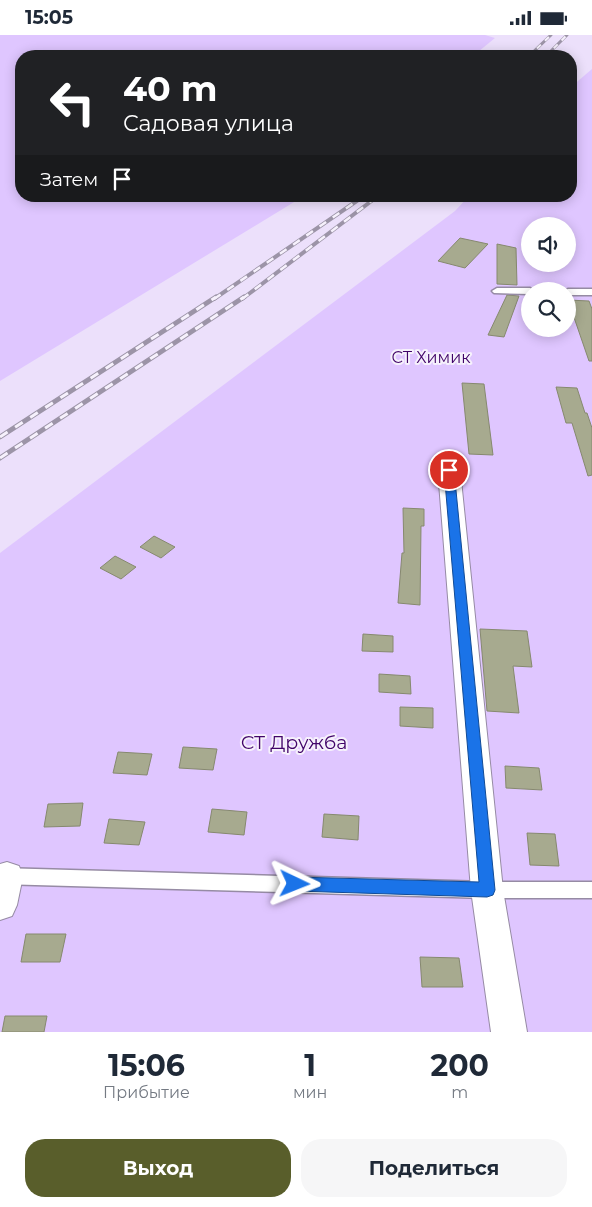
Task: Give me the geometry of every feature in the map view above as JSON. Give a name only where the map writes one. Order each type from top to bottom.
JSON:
[{"type":"street","points":[[449,470],[487,890],[509,1032]]},
{"type":"lane","points":[[497,291],[521,291]]},
{"type":"lane","points":[[576,292],[592,292]]},
{"type":"lane","points":[[2,886],[592,890]]},
{"type":"green space","points":[[0,35],[485,35],[495,38],[480,50],[15,50],[15,202],[294,202],[0,381]]},
{"type":"green space","name":"СТ Дружба","points":[[592,69],[592,1032],[0,1032],[0,553],[455,211],[463,202],[577,202],[577,82]]},
{"type":"building","points":[[460,238],[488,244],[465,268],[438,261]]},
{"type":"building","points":[[497,244],[516,248],[517,285],[497,284]]},
{"type":"building","points":[[507,295],[519,296],[504,337],[488,335]]},
{"type":"building","points":[[576,300],[589,301],[592,309],[592,361],[589,361],[576,323]]},
{"type":"building","points":[[462,383],[484,384],[493,455],[469,454]]},
{"type":"building","points":[[556,387],[577,388],[592,428],[592,475],[588,476],[572,423],[566,423]]},
{"type":"building","points":[[403,508],[424,509],[424,526],[421,526],[420,605],[398,603],[402,553],[404,553]]},
{"type":"building","points":[[154,536],[175,547],[161,558],[140,547]]},
{"type":"building","points":[[115,556],[136,567],[121,579],[100,568]]},
{"type":"building","points":[[480,629],[527,631],[532,667],[513,666],[519,713],[487,711]]},
{"type":"building","points":[[363,634],[393,636],[393,652],[362,651]]},
{"type":"building","points":[[379,674],[410,676],[411,694],[379,692]]},
{"type":"building","points":[[400,707],[433,708],[433,728],[400,726]]},
{"type":"building","points":[[183,747],[217,749],[213,770],[179,768]]},
{"type":"building","points":[[118,752],[152,754],[147,775],[113,773]]},
{"type":"building","points":[[505,766],[539,768],[542,790],[506,788]]},
{"type":"building","points":[[83,803],[80,826],[44,827],[48,804]]},
{"type":"building","points":[[212,809],[247,812],[244,835],[208,832]]},
{"type":"building","points":[[324,814],[359,816],[358,840],[322,837]]},
{"type":"building","points":[[109,819],[145,822],[139,845],[104,843]]},
{"type":"building","points":[[527,833],[555,834],[559,866],[530,865]]},
{"type":"building","points":[[26,934],[66,934],[60,962],[21,962]]},
{"type":"building","points":[[420,957],[459,958],[463,987],[422,987]]},
{"type":"building","points":[[5,1016],[47,1016],[44,1032],[2,1032]]},
{"type":"railway","points":[[535,50],[551,35]]},
{"type":"railway","points":[[552,50],[567,35]]},
{"type":"railway","points":[[214,299],[355,202]]},
{"type":"railway","points":[[242,299],[370,202]]},
{"type":"railway","points":[[0,437],[216,297]]},
{"type":"railway","points":[[0,458],[244,297]]},
{"type":"route","points":[[295,884],[487,890],[449,470]]},
{"type":"park label","name":"СТ Химик","points":[[431,357]]}]
